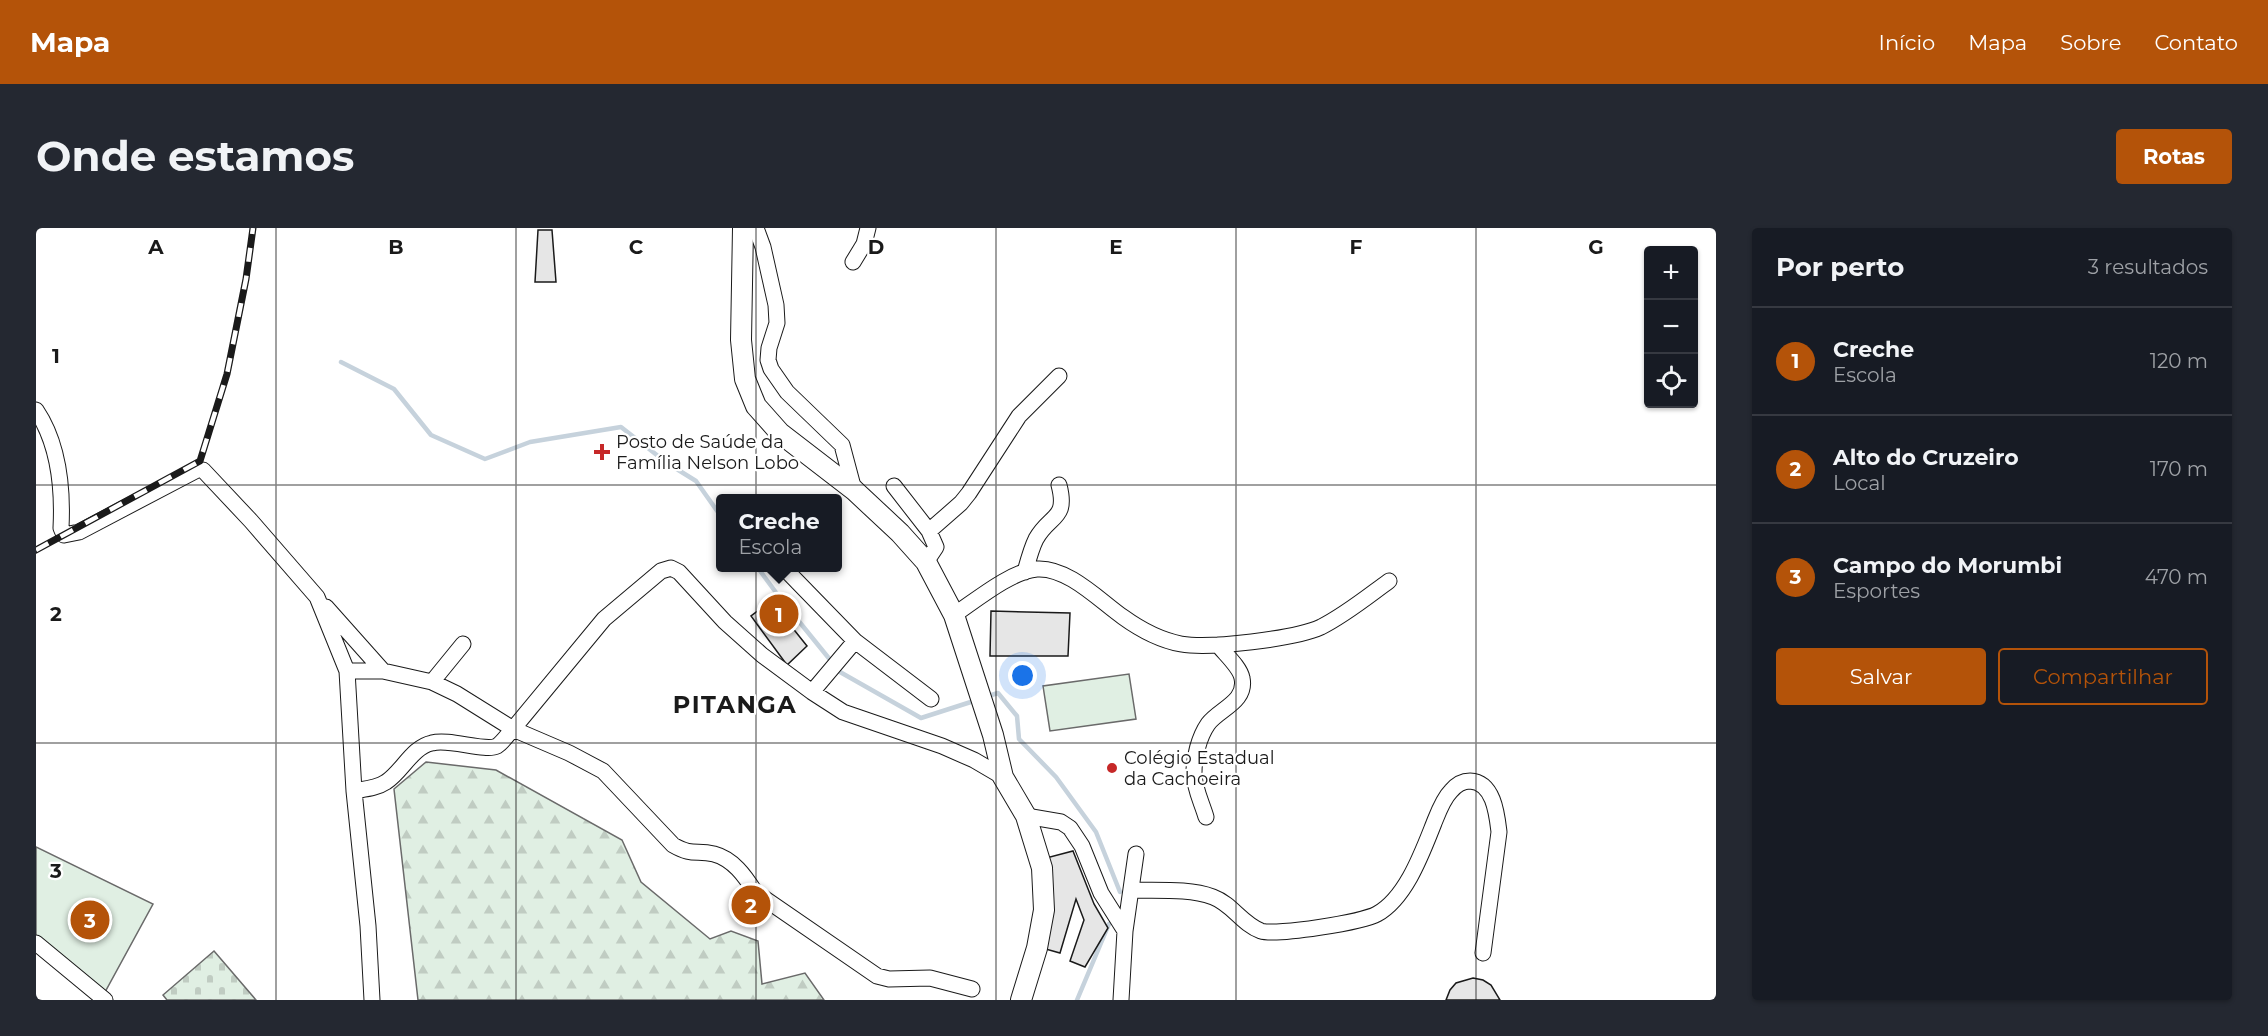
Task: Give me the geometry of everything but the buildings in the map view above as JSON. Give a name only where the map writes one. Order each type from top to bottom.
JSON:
[{"type":"main road","points":[[742,228],[741,340],[745,379],[756,406],[780,433],[854,490],[900,533],[926,562],[954,615],[993,735],[1003,777],[1026,816],[1042,868],[1044,910],[1037,948],[1021,1000]]},
{"type":"street","points":[[756,228],[770,273],[776,305],[777,322],[768,360],[771,369],[788,392],[842,445],[854,490]]},
{"type":"street","points":[[853,262],[864,244],[868,228]]},
{"type":"street","points":[[929,531],[961,503],[1019,416],[1059,376]]},
{"type":"street","points":[[36,410],[46,425],[60,480],[61,528],[64,535],[79,532],[200,469],[207,472],[384,671]]},
{"type":"street","points":[[1025,572],[1037,538],[1059,513],[1062,506],[1063,500],[1059,485]]},
{"type":"street","points":[[894,486],[929,531],[936,547],[926,562]]},
{"type":"street","points":[[354,791],[377,786],[387,781],[418,750],[431,742],[492,747],[500,743],[604,619],[661,570],[671,568],[679,572],[725,622],[762,655],[843,712],[942,747],[974,760],[1003,777]]},
{"type":"street","points":[[954,615],[1001,584],[1025,572],[1038,569],[1055,572],[1084,586],[1149,634],[1181,644],[1218,645],[1295,634],[1320,627],[1389,581]]},
{"type":"street","points":[[789,572],[855,641],[931,699]]},
{"type":"street","points":[[317,597],[347,671],[354,791],[368,926],[372,1000]]},
{"type":"street","points":[[812,692],[855,641]]},
{"type":"street","points":[[432,682],[463,644]]},
{"type":"street","points":[[1206,818],[1194,774],[1196,755],[1209,723],[1239,696],[1243,685],[1242,676],[1218,645]]},
{"type":"street","points":[[347,671],[384,671],[432,682],[457,694],[513,729],[569,753],[603,771],[673,845],[687,853],[715,854],[734,865],[743,873],[755,892],[877,976],[889,979],[930,978],[972,989]]},
{"type":"street","points":[[1131,890],[1200,893],[1215,897],[1230,906],[1246,922],[1260,931],[1272,934],[1374,916],[1388,908],[1398,897],[1450,791],[1461,782],[1473,781],[1484,786],[1491,797],[1497,813],[1499,832],[1483,953]]},
{"type":"street","points":[[1026,816],[1061,822],[1070,828],[1082,846],[1101,893],[1125,931]]},
{"type":"street","points":[[1121,1000],[1125,931],[1136,854]]},
{"type":"street","points":[[36,943],[105,1000]]},
{"type":"green space","points":[[1129,674],[1136,719],[1050,731],[1043,686]]},
{"type":"green space","points":[[426,762],[496,770],[622,840],[641,882],[710,939],[731,931],[758,941],[762,984],[805,973],[824,1000],[418,1000],[394,789]]},
{"type":"green space","points":[[36,847],[153,904],[105,992],[36,936]]},
{"type":"green space","points":[[214,951],[256,1000],[167,1000],[163,995]]},
{"type":"waterway","points":[[341,362],[394,389],[431,435],[485,459],[530,442],[621,427],[667,463],[696,481],[716,509]]},
{"type":"waterway","points":[[761,572],[840,672],[921,718],[977,700]]},
{"type":"waterway","points":[[985,697],[998,693],[1017,716],[1019,739],[1056,777],[1096,832],[1120,892]]},
{"type":"waterway","points":[[1077,1000],[1109,924]]},
{"type":"railway","points":[[36,550],[200,461],[227,374],[246,279],[253,228]]},
{"type":"place","name":"Posto de Saúde da Família Nelson Lobo","points":[[602,452]]},
{"type":"place","name":"Creche","points":[[779,614]]},
{"type":"place","name":"Colégio Estadual da Cachoeira","points":[[1112,768]]},
{"type":"place","name":"Alto do Cruzeiro","points":[[751,905]]},
{"type":"place","name":"Campo do Morumbi","points":[[90,920]]},
{"type":"district","name":"PITANGA","points":[[735,705]]}]
